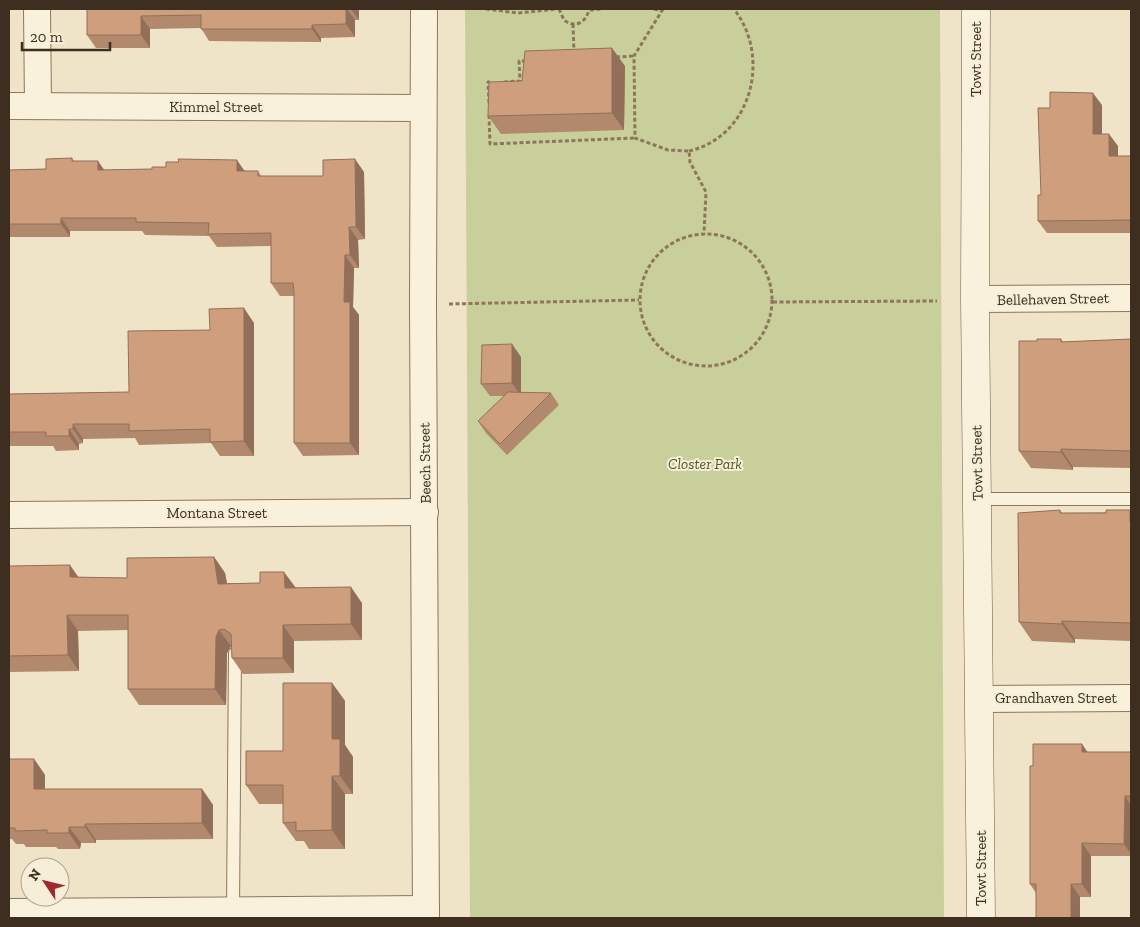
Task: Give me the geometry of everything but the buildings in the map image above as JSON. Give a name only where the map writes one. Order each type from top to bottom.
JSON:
[{"type":"street","points":[[37,9],[38,106]]},
{"type":"street","name":"Beech Street","points":[[424,9],[423,305],[426,914]]},
{"type":"street","name":"Towt Street","points":[[976,9],[975,300],[981,918]]},
{"type":"street","name":"Kimmel Street","points":[[9,106],[424,108]]},
{"type":"street","name":"Bellehaven Street","points":[[975,300],[1131,298]]},
{"type":"street","name":"Montana Street","points":[[9,515],[425,512]]},
{"type":"street","name":"Grandhaven Street","points":[[980,698],[1131,698]]},
{"type":"street","points":[[9,912],[233,910],[426,914]]},
{"type":"lane","points":[[978,500],[1131,499]]},
{"type":"lane","points":[[233,910],[235,653]]},
{"type":"path","points":[[486,9],[518,13],[558,9],[564,20],[573,24],[578,24],[586,19],[590,9],[602,9]]},
{"type":"path","points":[[635,138],[634,56],[662,10],[654,9]]},
{"type":"path","points":[[528,60],[519,61],[520,81],[488,82],[490,144],[635,138],[668,150],[688,152],[709,145],[728,130],[744,104],[750,89],[754,67],[752,46],[748,30],[734,9]]},
{"type":"path","points":[[573,24],[574,59]]},
{"type":"path","points":[[614,57],[634,56]]},
{"type":"path","points":[[688,152],[690,162],[706,192],[704,234]]},
{"type":"path","points":[[704,234],[716,234],[735,240],[751,250],[763,265],[767,274],[773,302],[769,322],[758,340],[744,355],[725,364],[704,367],[684,363],[665,354],[651,339],[645,326],[639,300],[642,281],[650,264],[662,249],[678,239],[704,234]]},
{"type":"path","points":[[423,305],[639,300]]},
{"type":"path","points":[[773,302],[937,300]]},
{"type":"green space","name":"Closter Park","points":[[465,9],[940,9],[944,918],[470,918]]}]
